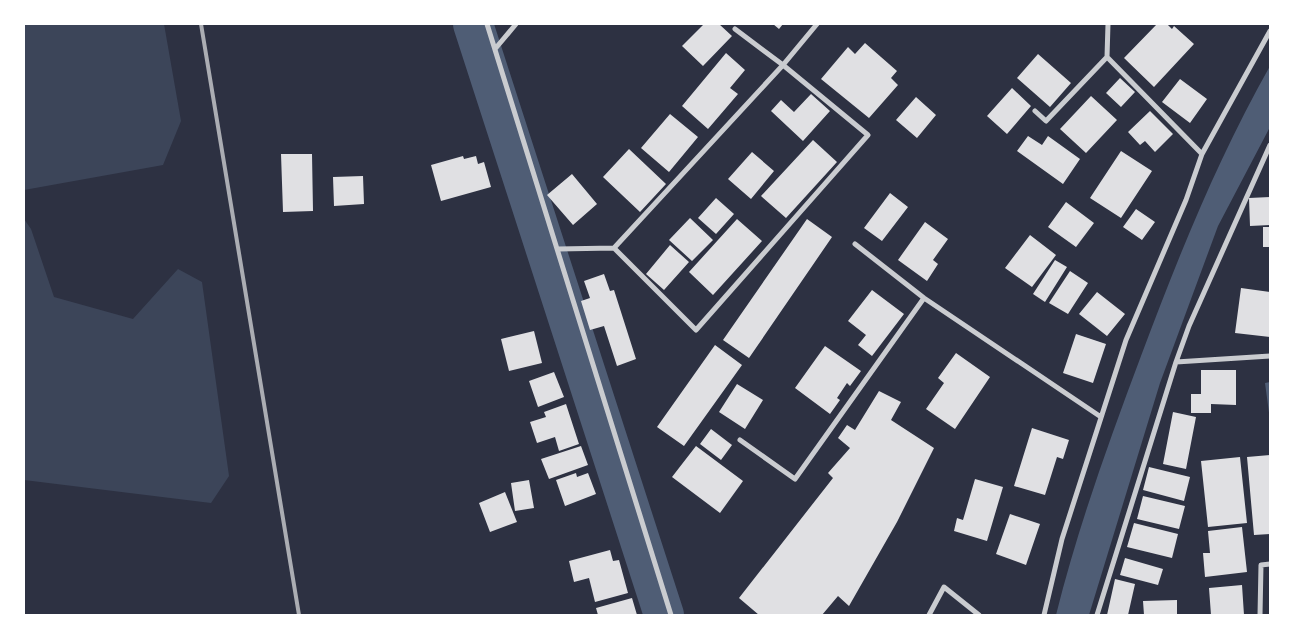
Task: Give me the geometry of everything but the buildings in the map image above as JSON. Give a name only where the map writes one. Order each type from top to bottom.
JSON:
[{"type":"street","points":[[487,24],[671,615]]},
{"type":"street","points":[[495,49],[516,24]]},
{"type":"street","points":[[614,248],[783,65],[817,24]]},
{"type":"street","points":[[1034,111],[1046,121],[1107,57],[1108,24]]},
{"type":"street","points":[[558,248],[614,248],[696,330],[868,135],[783,65],[735,29]]},
{"type":"street","points":[[1044,615],[1062,539],[1126,340],[1186,200],[1202,154],[1270,31]]},
{"type":"street","points":[[1107,57],[1202,154]]},
{"type":"street","points":[[1097,615],[1189,326],[1270,145]]},
{"type":"street","points":[[855,244],[924,298],[1101,417]]},
{"type":"street","points":[[740,440],[795,479],[924,298]]},
{"type":"street","points":[[1176,362],[1270,356]]},
{"type":"street","points":[[1260,615],[1261,565],[1270,564]]},
{"type":"street","points":[[929,615],[944,587],[979,615]]},
{"type":"shaded area","points":[[24,24],[164,24],[181,121],[163,165],[24,190]]},
{"type":"shaded area","points":[[1270,66],[1270,127],[1218,226],[1160,383],[1089,615],[1056,615],[1074,549],[1095,484],[1169,282],[1216,172]]},
{"type":"shaded area","points":[[24,219],[31,229],[54,297],[133,319],[178,269],[202,282],[229,476],[211,503],[24,480]]},
{"type":"shaded area","points":[[1270,382],[1270,420],[1265,383]]},
{"type":"waterway","points":[[473,24],[664,615]]},
{"type":"railway","points":[[201,24],[299,615]]}]
